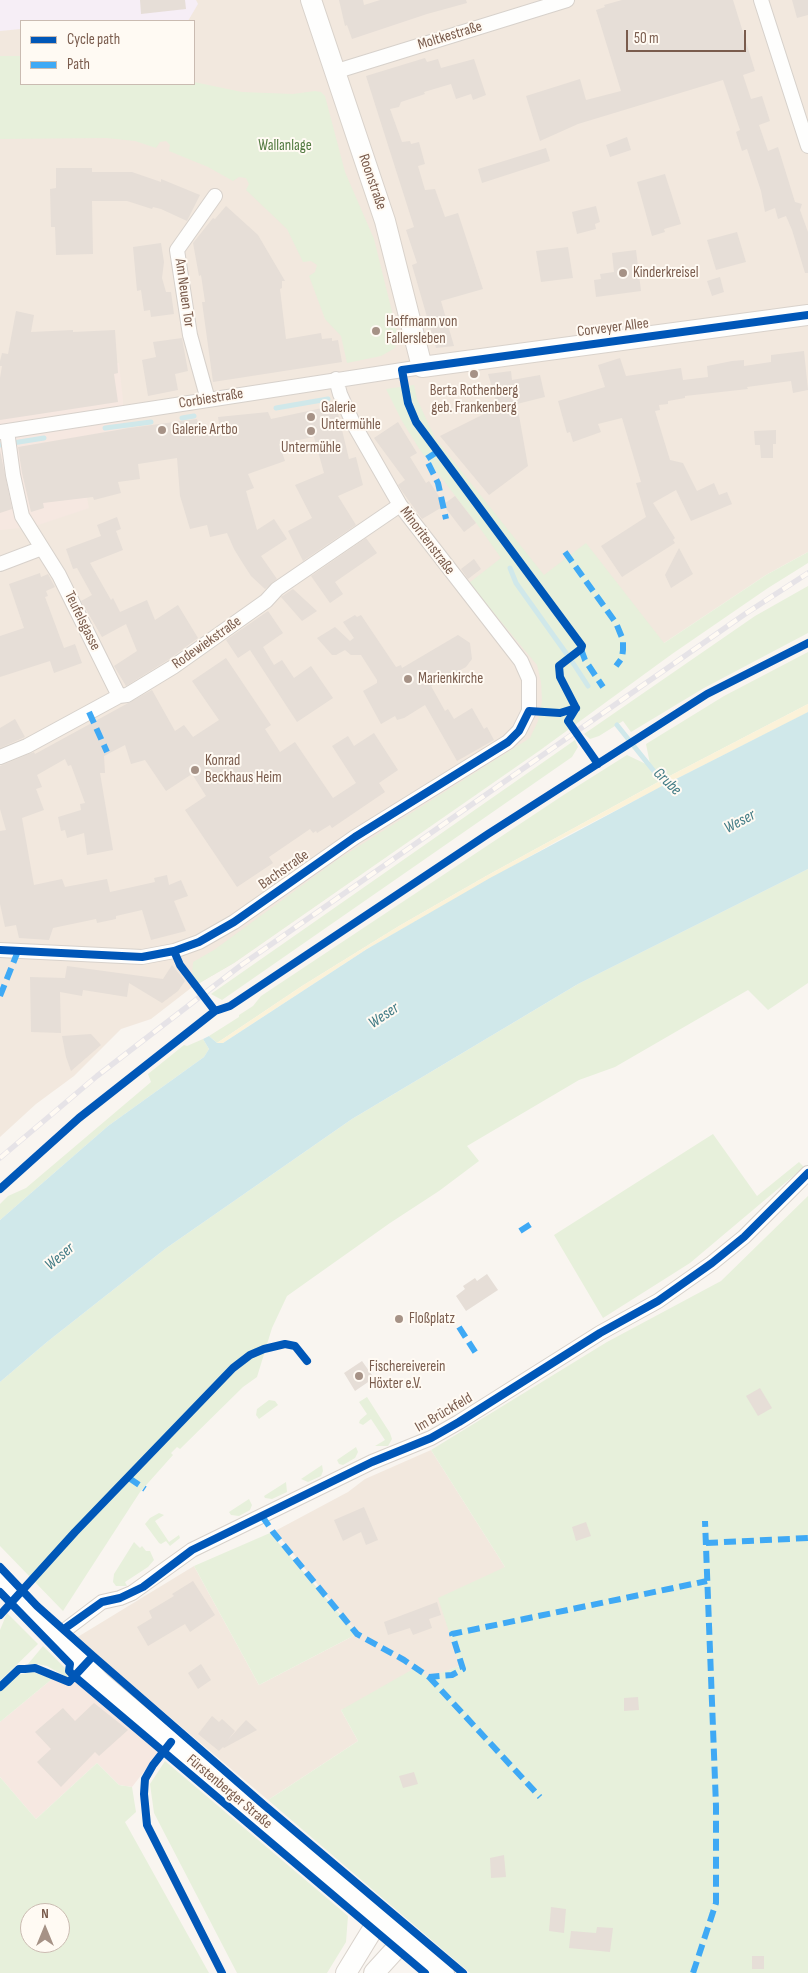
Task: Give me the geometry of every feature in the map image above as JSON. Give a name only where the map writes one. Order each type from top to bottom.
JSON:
[{"type":"street","name":"Roonstraße","points":[[310,0],[385,221],[422,367]]},
{"type":"street","name":"Moltkestraße","points":[[334,72],[567,0]]},
{"type":"street","points":[[761,0],[808,146]]},
{"type":"street","name":"Am Neuen Tor","points":[[208,400],[190,335],[178,250],[215,196]]},
{"type":"street","name":"Corveyer Allee","points":[[422,367],[808,315]]},
{"type":"street","name":"Corbiestraße","points":[[6,438],[208,400],[422,367]]},
{"type":"street","name":"Minoritenstraße","points":[[336,380],[353,423],[400,505],[521,661],[529,679],[529,694]]},
{"type":"street","name":"Teufelsgasse","points":[[6,438],[18,504],[22,516],[59,575],[119,696]]},
{"type":"street","name":"Rodewiekstraße","points":[[0,757],[26,746],[119,696],[127,695],[194,652],[266,601],[277,589],[292,578],[400,505]]},
{"type":"street","points":[[0,564],[42,548]]},
{"type":"street","name":"Bachstraße","points":[[0,950],[142,956],[174,951],[199,942],[234,922],[356,837],[508,742],[519,731],[526,718],[529,711],[529,694]]},
{"type":"street","name":"Im Brückfeld","points":[[56,1637],[102,1602],[132,1594],[192,1550],[372,1462],[431,1438],[600,1333],[658,1301],[712,1263],[744,1237],[808,1173]]},
{"type":"street","name":"Fürstenberger Straße","points":[[0,1580],[84,1667],[444,1973]]},
{"type":"street","points":[[346,1973],[379,1919]]},
{"type":"street","points":[[374,1973],[404,1940]]},
{"type":"shaded area","points":[[0,0],[808,0],[808,552],[766,575],[664,643],[576,724],[234,963],[191,988],[151,1019],[121,1029],[74,1076],[36,1104],[0,1137]]},
{"type":"shaded area","points":[[0,0],[196,0],[198,4],[189,20],[20,20],[20,29],[0,31]]},
{"type":"shaded area","points":[[119,363],[123,400],[124,457],[84,481],[89,508],[32,527],[0,530],[0,379]]},
{"type":"shaded area","points":[[431,1450],[505,1567],[460,1666],[341,1710],[358,1741],[268,1800],[76,1638],[194,1566],[259,1685],[357,1634],[275,1531],[348,1492],[365,1479]]},
{"type":"shaded area","points":[[52,1679],[69,1684],[75,1679],[159,1752],[132,1787],[119,1785],[97,1763],[36,1819],[0,1777],[0,1722]]},
{"type":"green space","name":"Wallanlage","points":[[0,56],[20,56],[20,85],[195,85],[195,82],[242,92],[293,94],[321,92],[325,96],[345,172],[374,239],[398,336],[395,348],[381,356],[347,363],[341,336],[325,319],[309,276],[315,272],[317,265],[311,261],[303,262],[287,229],[246,190],[249,184],[246,178],[239,177],[233,181],[208,167],[169,151],[170,145],[166,141],[160,142],[156,148],[135,141],[106,138],[0,139]]},
{"type":"green space","points":[[414,385],[417,399],[435,438],[544,575],[586,543],[664,643],[766,575],[808,552],[808,563],[672,654],[539,751],[234,963],[191,988],[193,962],[214,950],[337,860],[530,738],[538,721],[542,701],[541,682],[537,665],[469,583],[501,558],[420,450],[402,421],[386,389]]},
{"type":"green space","points":[[808,586],[808,633],[704,688],[631,732],[623,721],[599,736],[590,739],[584,734],[755,616]]},
{"type":"green space","points":[[808,652],[808,704],[662,780],[650,764],[646,744],[724,696]]},
{"type":"green space","points":[[575,740],[578,747],[572,757],[222,1000],[211,994]]},
{"type":"green space","points":[[627,755],[648,765],[660,781],[399,926],[302,986],[217,1043],[209,1036],[239,1017],[239,1015],[253,1006],[261,996],[565,794]]},
{"type":"green space","points":[[808,869],[808,983],[768,1010],[748,990],[615,1067],[579,1080],[467,1146],[479,1161],[439,1191],[390,1223],[287,1296],[272,1328],[257,1377],[243,1387],[180,1449],[177,1447],[171,1453],[173,1455],[140,1492],[63,1611],[0,1546],[0,1382],[47,1342],[165,1249],[352,1119],[578,984]]},
{"type":"green space","points":[[203,1039],[209,1049],[204,1057],[108,1126],[0,1220],[0,1204],[8,1196],[26,1188],[151,1082],[148,1074],[184,1045],[187,1046]]},
{"type":"green space","points":[[713,1134],[757,1196],[799,1162],[804,1167],[690,1263],[603,1318],[554,1235]]},
{"type":"green space","points":[[808,1196],[808,1973],[470,1973],[268,1800],[358,1741],[341,1710],[415,1668],[429,1677],[460,1666],[438,1598],[505,1567],[431,1450],[607,1342],[721,1281]]},
{"type":"green space","points":[[367,1397],[390,1433],[392,1439],[388,1446],[375,1446],[385,1440],[371,1419],[363,1425],[359,1423],[367,1414],[359,1402]]},
{"type":"green space","points":[[269,1400],[275,1401],[278,1405],[259,1419],[256,1415],[257,1409]]},
{"type":"green space","points":[[356,1447],[358,1452],[355,1458],[343,1465],[339,1464],[337,1460]]},
{"type":"green space","points":[[322,1465],[323,1471],[321,1476],[308,1482],[301,1479]]},
{"type":"green space","points":[[286,1482],[287,1492],[272,1499],[265,1498],[264,1496]]},
{"type":"green space","points":[[249,1499],[252,1505],[250,1510],[239,1516],[231,1515],[229,1512]]},
{"type":"green space","points":[[159,1513],[164,1515],[155,1521],[169,1542],[179,1535],[180,1538],[170,1546],[166,1541],[161,1544],[159,1543],[145,1524],[150,1518]]},
{"type":"green space","points":[[270,1533],[357,1634],[259,1685],[194,1566]]},
{"type":"green space","points":[[134,1542],[140,1548],[142,1546],[146,1551],[150,1551],[154,1560],[148,1567],[125,1582],[127,1586],[116,1586],[113,1582],[114,1574]]},
{"type":"green space","points":[[7,1613],[38,1644],[0,1681],[0,1630]]},
{"type":"green space","points":[[43,1646],[73,1676],[70,1679],[47,1666],[28,1664]]},
{"type":"green space","points":[[33,1672],[52,1679],[0,1722],[0,1691],[17,1675]]},
{"type":"green space","points":[[165,1761],[348,1916],[346,1942],[327,1973],[237,1973],[154,1813],[150,1784]]},
{"type":"green space","points":[[97,1763],[119,1785],[132,1787],[136,1812],[125,1822],[209,1973],[0,1973],[0,1777],[36,1819]]},
{"type":"sand","points":[[808,704],[808,712],[805,714],[678,778],[667,783],[662,780]]},
{"type":"sand","points":[[660,781],[663,786],[566,836],[367,949],[223,1043],[217,1043],[302,986],[399,926]]},
{"type":"water","name":"Weser","points":[[808,712],[808,869],[578,984],[352,1119],[165,1249],[47,1342],[0,1382],[0,1220],[108,1126],[204,1057],[209,1049],[203,1039],[209,1036],[217,1043],[223,1043],[367,949],[490,878],[662,786],[660,781],[662,780],[667,783],[678,778]]},
{"type":"building","points":[[140,0],[185,0],[186,9],[141,14]]},
{"type":"building","points":[[339,0],[363,0],[364,5],[380,0],[466,0],[467,3],[352,39],[347,25],[345,26]]},
{"type":"building","points":[[622,0],[733,0],[755,71],[743,75],[751,99],[762,96],[770,121],[759,125],[768,151],[778,147],[795,202],[802,204],[800,210],[808,232],[808,273],[805,273],[786,216],[778,219],[775,208],[765,212],[761,191],[747,149],[742,151],[736,132],[740,130],[723,80],[578,124],[540,141],[526,96],[580,79],[586,100],[621,91],[596,10],[605,7],[604,5]]},
{"type":"building","points":[[792,0],[808,0],[808,15],[797,18]]},
{"type":"building","points":[[425,58],[427,62],[438,59],[441,68],[474,59],[486,95],[473,100],[471,94],[456,99],[451,84],[424,92],[425,94],[401,102],[399,107],[390,109],[402,142],[410,141],[411,144],[419,142],[425,164],[418,166],[425,190],[435,189],[445,217],[458,213],[483,289],[441,301],[454,346],[436,348],[412,265],[417,263],[406,230],[414,227],[366,76]]},
{"type":"building","points":[[627,137],[631,150],[610,157],[606,145]]},
{"type":"building","points":[[546,148],[550,161],[482,183],[478,169]]},
{"type":"building","points":[[56,168],[92,168],[92,172],[132,172],[161,182],[161,179],[200,195],[187,221],[161,209],[153,207],[152,209],[127,201],[92,201],[93,254],[56,255],[55,227],[51,227],[50,189],[56,188]]},
{"type":"building","points":[[665,174],[681,224],[664,229],[665,232],[652,236],[637,182]]},
{"type":"building","points":[[226,206],[258,235],[285,281],[282,281],[282,288],[280,289],[286,339],[321,333],[322,339],[332,338],[332,341],[338,340],[342,362],[213,382],[202,302],[205,302],[193,243],[213,218],[215,219]]},
{"type":"building","points":[[596,206],[600,222],[595,224],[596,229],[577,234],[572,212]]},
{"type":"building","points":[[737,232],[746,262],[716,270],[707,240]]},
{"type":"building","points":[[161,243],[164,262],[162,278],[166,292],[171,292],[174,314],[151,317],[150,310],[144,311],[141,290],[137,291],[133,247]]},
{"type":"building","points":[[568,247],[573,278],[541,282],[536,251]]},
{"type":"building","name":"Kinderkreisel","points":[[636,250],[641,291],[596,297],[594,280],[601,279],[600,274],[614,272],[612,253]]},
{"type":"building","points":[[720,277],[724,292],[712,296],[707,281]]},
{"type":"building","points":[[16,311],[34,315],[31,332],[115,330],[118,373],[114,374],[118,402],[0,420],[0,378],[2,366],[0,366],[0,361],[2,353],[8,354]]},
{"type":"building","points":[[182,338],[188,371],[175,374],[178,390],[148,396],[142,360],[156,357],[153,342]]},
{"type":"building","points":[[804,351],[808,390],[793,393],[791,381],[747,387],[748,389],[685,396],[685,398],[668,401],[668,404],[659,405],[660,410],[655,411],[670,460],[683,463],[697,491],[714,483],[719,495],[727,492],[732,504],[691,521],[676,490],[653,503],[675,538],[673,540],[675,543],[622,577],[601,546],[646,517],[636,483],[641,482],[622,418],[598,424],[601,432],[573,442],[570,432],[567,433],[558,401],[605,387],[598,365],[620,358],[626,376],[681,368],[683,380],[708,377],[707,366],[744,360],[744,366],[771,362],[771,355]]},
{"type":"building","points":[[511,371],[512,380],[540,375],[545,397],[517,404],[528,466],[489,495],[440,436],[498,407],[488,374]]},
{"type":"building","points":[[336,405],[349,459],[356,457],[363,485],[338,496],[356,525],[303,561],[288,531],[312,518],[295,485],[324,473],[314,437],[279,444],[285,461],[248,474],[254,488],[246,491],[257,530],[274,519],[287,539],[261,556],[277,579],[265,589],[251,576],[234,549],[227,533],[210,537],[207,525],[190,529],[180,496],[177,458],[138,464],[140,479],[118,482],[121,493],[94,500],[93,497],[43,503],[44,508],[31,512],[18,447],[129,428],[197,419],[200,433],[220,429],[218,417],[268,412],[271,419]]},
{"type":"building","points":[[398,422],[417,453],[410,457],[426,483],[429,481],[444,504],[455,496],[476,523],[464,532],[444,506],[422,519],[398,485],[405,480],[374,438]]},
{"type":"building","points":[[776,430],[773,458],[761,458],[760,445],[755,445],[754,431]]},
{"type":"building","points":[[0,450],[12,509],[0,513]]},
{"type":"building","points":[[117,517],[121,529],[116,531],[123,550],[90,563],[111,600],[113,598],[120,612],[147,600],[155,620],[178,605],[198,638],[168,660],[126,686],[114,666],[137,651],[126,624],[102,637],[81,601],[92,595],[77,568],[73,569],[66,549],[101,536],[97,525]]},
{"type":"building","points":[[366,538],[377,553],[335,582],[343,594],[330,603],[311,576]]},
{"type":"building","points":[[679,548],[693,574],[671,588],[665,575]]},
{"type":"building","points":[[474,559],[481,569],[468,579],[461,569]]},
{"type":"building","points":[[40,573],[41,577],[48,574],[55,587],[46,591],[48,596],[45,597],[64,648],[75,644],[82,663],[54,673],[50,661],[0,677],[0,636],[24,628],[9,584]]},
{"type":"building","points":[[293,589],[317,611],[302,621],[281,597]]},
{"type":"building","points":[[268,611],[283,633],[263,647],[274,665],[282,660],[294,678],[311,666],[333,698],[297,722],[250,650],[238,658],[226,640]]},
{"type":"building","points":[[355,615],[357,617],[361,615],[396,667],[401,665],[402,668],[458,635],[470,643],[472,659],[466,667],[431,686],[445,711],[448,709],[454,719],[472,708],[484,729],[487,727],[494,740],[457,761],[425,705],[404,718],[397,720],[395,716],[381,724],[363,691],[377,683],[377,680],[361,655],[351,655],[345,650],[332,655],[317,638],[335,627],[350,641],[354,638],[343,622]]},
{"type":"building","points":[[226,658],[271,725],[265,729],[280,752],[295,742],[333,798],[356,783],[332,746],[348,736],[354,746],[374,733],[398,770],[379,783],[385,792],[332,828],[330,825],[317,833],[316,831],[313,833],[310,829],[269,857],[273,863],[237,887],[185,810],[206,796],[192,774],[166,791],[145,760],[131,764],[125,745],[104,756],[105,773],[100,773],[113,850],[87,855],[84,833],[67,838],[65,830],[61,831],[58,817],[81,810],[80,804],[85,803],[71,765],[68,766],[65,759],[37,775],[42,787],[36,789],[44,810],[22,818],[34,885],[62,879],[65,887],[107,879],[110,892],[155,882],[154,878],[167,875],[169,885],[181,880],[188,896],[174,901],[186,931],[151,940],[142,910],[97,923],[96,919],[53,928],[49,940],[19,938],[16,925],[5,927],[0,904],[0,831],[6,830],[0,809],[0,766],[34,752],[35,754],[152,690],[175,731],[184,725],[193,737],[219,720],[192,681]]},
{"type":"building","points":[[15,719],[25,737],[0,748],[0,728]]},
{"type":"building","points":[[172,965],[185,981],[178,991],[162,1003],[129,983],[127,997],[83,990],[82,996],[60,992],[61,1033],[31,1032],[30,977],[65,978],[67,966],[163,979]]},
{"type":"building","points":[[91,1034],[101,1045],[71,1071],[62,1036]]},
{"type":"building","points":[[487,1274],[498,1290],[466,1311],[456,1296],[465,1289],[463,1286],[475,1278],[477,1281]]},
{"type":"building","name":"Fischereiverein Höxter e.V.","points":[[362,1361],[374,1378],[355,1391],[344,1373]]},
{"type":"building","points":[[760,1388],[772,1408],[758,1416],[746,1396]]},
{"type":"building","points":[[364,1507],[378,1540],[366,1545],[361,1532],[343,1541],[334,1520]]},
{"type":"building","points":[[586,1522],[591,1536],[576,1541],[572,1527]]},
{"type":"building","points":[[193,1581],[215,1615],[190,1632],[185,1624],[148,1646],[137,1627],[152,1618],[149,1611],[174,1596],[172,1594]]},
{"type":"building","points":[[437,1602],[441,1615],[429,1619],[432,1628],[413,1635],[410,1628],[388,1635],[384,1622]]},
{"type":"building","points":[[201,1664],[211,1680],[198,1689],[188,1673]]},
{"type":"building","points":[[638,1697],[639,1710],[624,1711],[624,1698]]},
{"type":"building","points":[[94,1703],[128,1730],[99,1756],[95,1752],[61,1787],[37,1762],[51,1749],[35,1732],[63,1708],[75,1721]]},
{"type":"building","points":[[212,1716],[219,1722],[222,1719],[235,1731],[227,1741],[246,1720],[257,1730],[223,1747],[219,1751],[198,1734]]},
{"type":"building","points":[[414,1772],[418,1784],[403,1788],[399,1776]]},
{"type":"building","points":[[504,1855],[506,1877],[491,1878],[490,1858]]},
{"type":"building","points":[[551,1907],[566,1909],[564,1933],[549,1931]]},
{"type":"building","points":[[597,1927],[613,1928],[610,1952],[569,1948],[571,1931],[596,1933]]},
{"type":"building","points":[[752,1956],[764,1956],[764,1969],[752,1969]]},
{"type":"waterway","name":"Grube","points":[[276,408],[328,399]]},
{"type":"waterway","name":"Grube","points":[[182,418],[194,416]]},
{"type":"waterway","name":"Grube","points":[[105,428],[151,422]]},
{"type":"waterway","name":"Grube","points":[[0,445],[44,438]]},
{"type":"waterway","name":"Grube","points":[[510,568],[516,583],[566,653]]},
{"type":"waterway","name":"Grube","points":[[573,663],[588,686]]},
{"type":"waterway","name":"Grube","points":[[617,725],[665,785]]},
{"type":"railway","points":[[0,1158],[97,1076],[240,966],[745,614],[808,573]]},
{"type":"marked path","points":[[437,452],[426,459],[438,483],[446,519]]},
{"type":"marked path","points":[[565,552],[616,623],[623,640],[622,658],[616,666]]},
{"type":"marked path","points":[[581,649],[585,660],[603,687]]},
{"type":"marked path","points":[[89,712],[107,752]]},
{"type":"marked path","points":[[0,996],[18,951]]},
{"type":"marked path","points":[[520,1231],[531,1224]]},
{"type":"marked path","points":[[459,1327],[477,1355]]},
{"type":"marked path","points":[[129,1478],[145,1489]]},
{"type":"marked path","points":[[262,1516],[357,1634],[404,1660],[429,1677],[452,1675],[463,1669],[452,1634],[707,1581]]},
{"type":"marked path","points":[[693,1973],[716,1903],[716,1806],[705,1521]]},
{"type":"marked path","points":[[706,1543],[808,1538]]},
{"type":"marked path","points":[[429,1677],[540,1797]]},
{"type":"cycle path","points":[[576,708],[560,677],[559,666],[581,649],[582,646],[416,422],[408,403],[402,370],[808,315]]},
{"type":"cycle path","points":[[0,1189],[79,1118],[215,1011],[230,1006],[488,834],[707,694],[808,643]]},
{"type":"cycle path","points":[[576,708],[568,721],[598,764]]},
{"type":"cycle path","points":[[0,950],[142,957],[174,951],[199,942],[234,922],[355,837],[508,742],[519,731],[529,711],[560,713],[576,708]]},
{"type":"cycle path","points":[[174,951],[180,965],[215,1011]]},
{"type":"cycle path","points":[[64,1629],[102,1602],[120,1598],[143,1587],[192,1550],[372,1462],[431,1438],[600,1333],[658,1301],[712,1263],[744,1237],[808,1173]]},
{"type":"cycle path","points":[[0,1615],[75,1532],[233,1368],[250,1355],[264,1349],[285,1344],[295,1346],[307,1361]]},
{"type":"cycle path","points":[[0,1567],[37,1606],[93,1656],[264,1805],[463,1973]]},
{"type":"cycle path","points":[[0,1592],[70,1664],[69,1671],[74,1676],[425,1973]]},
{"type":"cycle path","points":[[0,1687],[19,1669],[35,1668],[69,1682],[93,1656]]},
{"type":"cycle path","points":[[171,1742],[153,1765],[145,1779],[144,1794],[147,1825],[222,1973]]},
{"type":"place","name":"Kinderkreisel","points":[[623,273]]},
{"type":"place","name":"Hoffmann von Fallersleben","points":[[376,331]]},
{"type":"place","name":"Berta Rothenberg geb. Frankenberg","points":[[474,374]]},
{"type":"place","name":"Galerie Untermühle","points":[[311,417]]},
{"type":"place","name":"Galerie Artbo","points":[[162,430]]},
{"type":"place","name":"Untermühle","points":[[311,431]]},
{"type":"place","name":"Marienkirche","points":[[408,679]]},
{"type":"place","name":"Konrad Beckhaus Heim","points":[[195,770]]},
{"type":"place","name":"Floßplatz","points":[[399,1319]]},
{"type":"place","name":"Fischereiverein Höxter e.V.","points":[[359,1376]]}]
